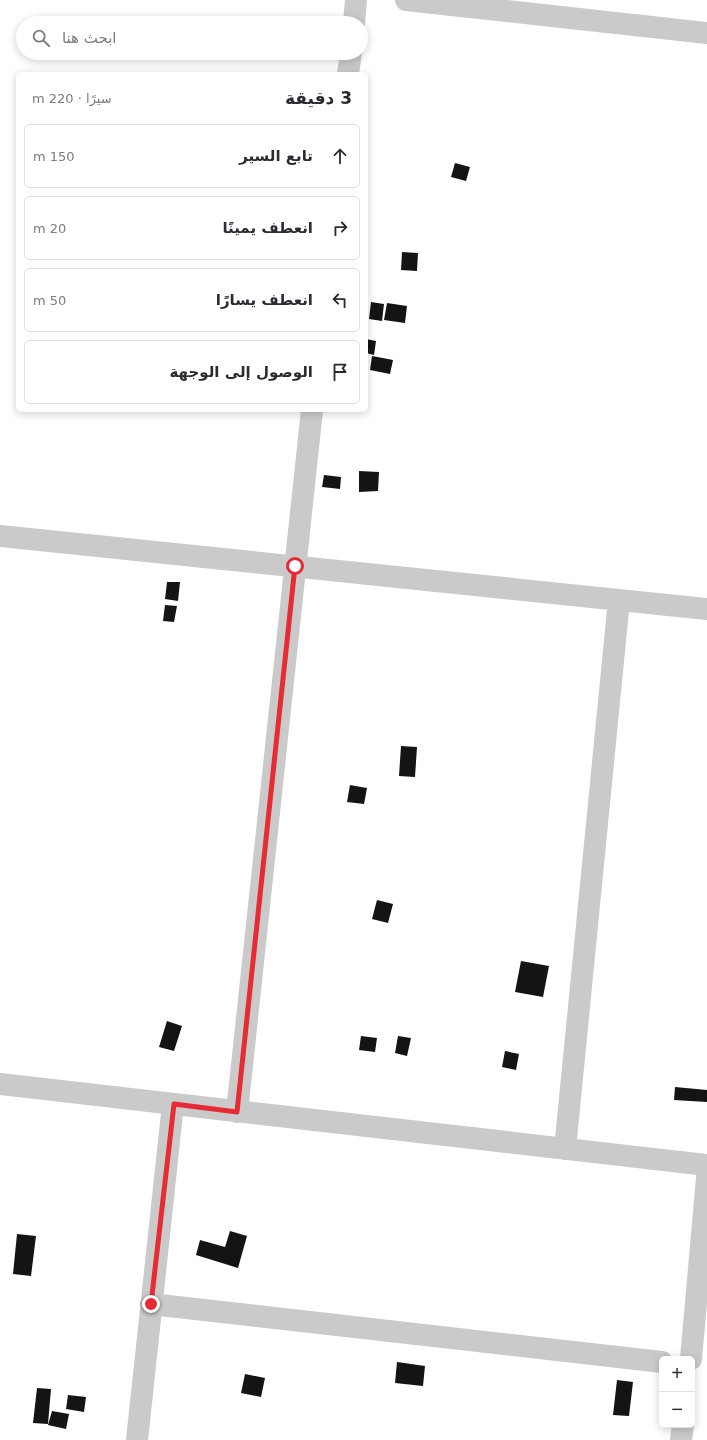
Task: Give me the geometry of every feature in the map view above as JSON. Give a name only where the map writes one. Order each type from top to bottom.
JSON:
[{"type":"street","points":[[355,16],[356,0]]},
{"type":"street","points":[[406,0],[707,33]]},
{"type":"street","points":[[348,72],[349,60]]},
{"type":"street","points":[[237,1112],[312,412]]},
{"type":"street","points":[[0,536],[707,608]]},
{"type":"street","points":[[565,1149],[619,600]]},
{"type":"street","points":[[0,1084],[707,1165]]},
{"type":"street","points":[[137,1440],[174,1104]]},
{"type":"street","points":[[691,1356],[707,1178]]},
{"type":"street","points":[[151,1304],[659,1362]]},
{"type":"street","points":[[695,1365],[707,1367]]},
{"type":"street","points":[[681,1440],[683,1428]]},
{"type":"building","points":[[455,163],[470,167],[466,181],[451,177]]},
{"type":"building","points":[[402,252],[418,253],[417,271],[401,270]]},
{"type":"building","points":[[371,302],[384,304],[382,321],[369,319]]},
{"type":"building","points":[[387,303],[407,306],[405,323],[384,320]]},
{"type":"building","points":[[368,339],[376,341],[374,355],[368,354]]},
{"type":"building","points":[[372,356],[393,360],[390,374],[370,370]]},
{"type":"building","points":[[359,471],[379,472],[378,491],[359,492]]},
{"type":"building","points":[[324,475],[341,477],[340,489],[322,487]]},
{"type":"building","points":[[167,582],[180,582],[178,601],[165,599]]},
{"type":"building","points":[[165,605],[177,606],[174,622],[163,621]]},
{"type":"building","points":[[401,746],[417,747],[415,777],[399,776]]},
{"type":"building","points":[[350,785],[367,788],[364,804],[347,802]]},
{"type":"building","points":[[377,900],[393,904],[388,923],[372,919]]},
{"type":"building","points":[[521,961],[549,966],[543,997],[515,992]]},
{"type":"building","points":[[167,1021],[182,1026],[174,1051],[159,1047]]},
{"type":"building","points":[[361,1036],[377,1038],[375,1052],[359,1050]]},
{"type":"building","points":[[398,1036],[411,1038],[407,1056],[395,1053]]},
{"type":"building","points":[[505,1051],[519,1054],[516,1070],[502,1067]]},
{"type":"building","points":[[675,1087],[707,1090],[707,1102],[674,1100]]},
{"type":"building","points":[[230,1231],[247,1236],[238,1268],[196,1255],[200,1240],[225,1247]]},
{"type":"building","points":[[17,1234],[36,1236],[31,1276],[13,1274]]},
{"type":"building","points":[[397,1362],[425,1366],[423,1386],[395,1383]]},
{"type":"building","points":[[245,1374],[265,1378],[261,1397],[241,1393]]},
{"type":"building","points":[[617,1380],[633,1382],[629,1416],[613,1415]]},
{"type":"building","points":[[37,1388],[51,1389],[48,1424],[33,1423]]},
{"type":"building","points":[[68,1395],[86,1397],[84,1412],[66,1409]]},
{"type":"building","points":[[52,1411],[69,1414],[66,1429],[48,1425]]},
{"type":"route","points":[[151,1304],[174,1104],[237,1112],[295,566]]}]
